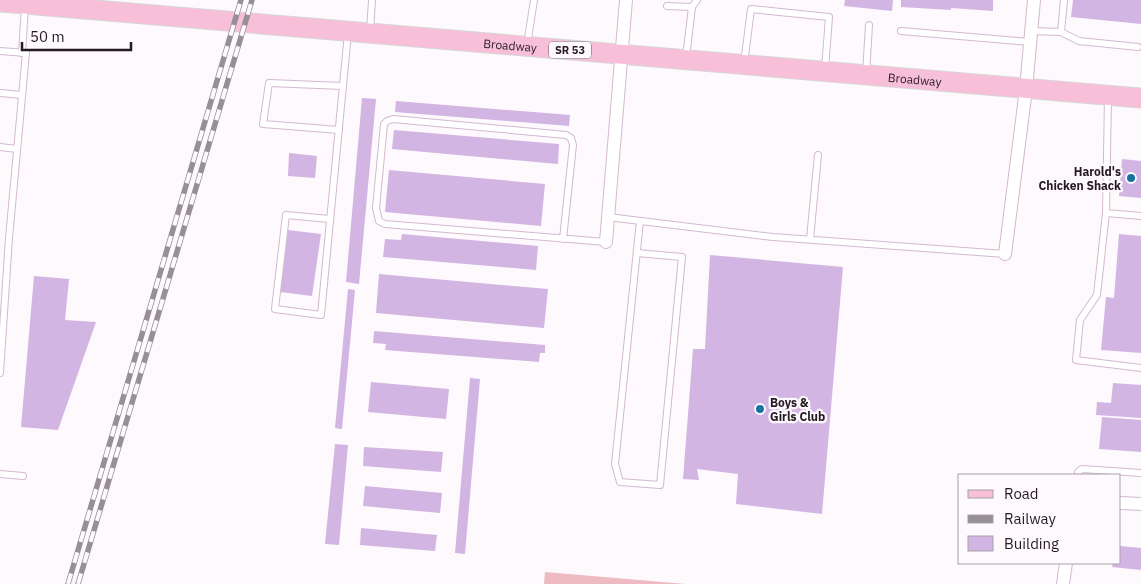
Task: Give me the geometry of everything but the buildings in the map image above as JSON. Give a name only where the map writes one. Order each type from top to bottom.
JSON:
[{"type":"main road","name":"Broadway","points":[[4,1],[25,4],[128,9],[370,33],[1141,98]]},
{"type":"street","points":[[606,242],[626,0]]},
{"type":"street","points":[[1005,254],[1026,89],[1034,0]]},
{"type":"street","points":[[1121,503],[1141,504]]},
{"type":"street","points":[[1063,584],[1066,564]]},
{"type":"lane","points":[[370,33],[372,0]]},
{"type":"lane","points":[[526,46],[534,0]]},
{"type":"lane","points":[[686,60],[692,7],[697,0]]},
{"type":"lane","points":[[1061,32],[1064,0]]},
{"type":"lane","points":[[22,53],[25,4]]},
{"type":"lane","points":[[667,6],[692,7]]},
{"type":"lane","points":[[743,65],[751,9],[829,17],[825,72]]},
{"type":"lane","points":[[866,75],[869,25]]},
{"type":"lane","points":[[330,219],[286,215],[275,309],[321,315],[348,31]]},
{"type":"lane","points":[[901,31],[1030,37],[1061,32],[1079,41],[1138,47]]},
{"type":"lane","points":[[0,51],[26,53],[3,266],[0,373]]},
{"type":"lane","points":[[339,130],[263,124],[269,83],[343,86]]},
{"type":"lane","points":[[0,93],[22,95]]},
{"type":"lane","points":[[1108,96],[1106,213],[1097,295],[1080,320],[1076,360],[1141,368]]},
{"type":"lane","points":[[563,239],[573,145],[571,138],[566,135],[393,119],[384,124],[376,208],[379,221],[386,224],[563,239],[606,242]]},
{"type":"lane","points":[[0,147],[17,149]]},
{"type":"lane","points":[[810,239],[818,154]]},
{"type":"lane","points":[[1106,213],[1141,216]]},
{"type":"lane","points":[[608,217],[773,237],[1005,254]]},
{"type":"lane","points":[[637,253],[682,257],[660,485],[620,482],[615,464],[640,221]]},
{"type":"lane","points":[[1078,474],[1082,469],[1141,473]]},
{"type":"lane","points":[[0,474],[23,476]]},
{"type":"shaded area","points":[[545,572],[686,584],[544,584]]},
{"type":"railway","points":[[68,584],[241,0]]},
{"type":"railway","points":[[78,584],[252,0]]},
{"type":"place","name":"Harold's Chicken Shack","points":[[1131,178]]},
{"type":"place","name":"Boys & Girls Club","points":[[760,409]]}]
